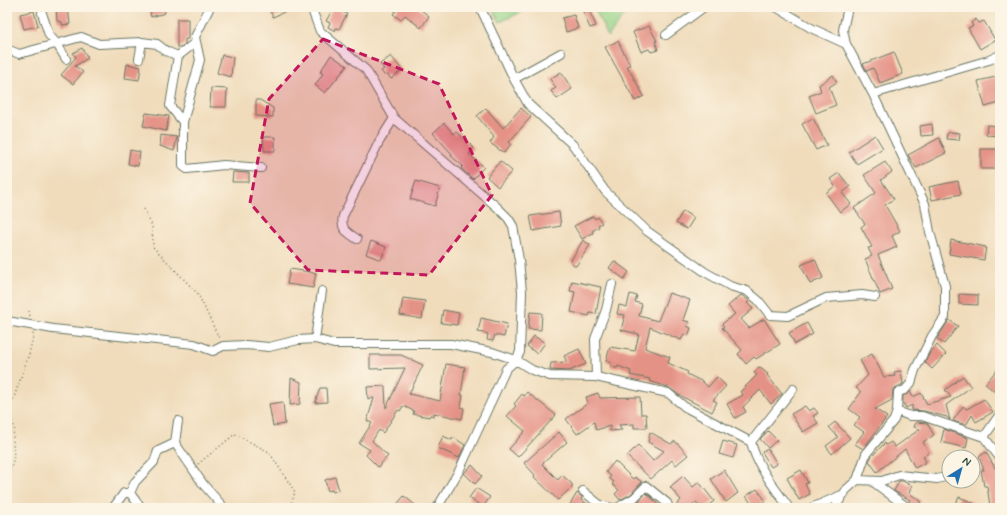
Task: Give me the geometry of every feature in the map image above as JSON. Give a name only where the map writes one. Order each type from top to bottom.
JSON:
[{"type":"street","points":[[210,7],[195,37],[200,60],[183,122],[183,166],[188,169],[224,165],[261,168]]},
{"type":"street","points":[[311,7],[320,31],[366,70],[394,118],[497,207],[508,218],[513,226],[519,260],[522,292],[520,352],[516,360],[506,369],[459,471],[437,508]]},
{"type":"street","points":[[480,7],[514,79],[528,104],[573,145],[601,185],[625,211],[647,231],[677,254],[730,286],[747,291],[758,300],[770,315],[788,316],[826,298],[862,295],[875,297]]},
{"type":"street","points":[[666,35],[704,7]]},
{"type":"street","points":[[776,7],[811,28],[846,44]]},
{"type":"street","points":[[835,508],[844,494],[857,480],[866,454],[894,420],[897,411],[898,392],[905,390],[911,383],[915,370],[932,336],[946,317],[945,286],[930,232],[925,204],[873,94],[846,44],[843,30],[848,7]]},
{"type":"street","points":[[42,13],[49,35],[57,44],[66,59]]},
{"type":"street","points":[[7,49],[19,54],[81,37],[99,44],[142,42],[157,44],[166,51],[178,56]]},
{"type":"street","points":[[139,59],[142,42]]},
{"type":"street","points":[[183,122],[170,106],[178,56],[196,42]]},
{"type":"street","points":[[514,79],[560,53]]},
{"type":"street","points":[[873,94],[989,60],[1000,55]]},
{"type":"street","points":[[357,239],[344,230],[341,224],[343,216],[379,142],[394,118]]},
{"type":"street","points":[[596,376],[595,339],[606,310],[612,284]]},
{"type":"street","points":[[315,339],[322,291]]},
{"type":"street","points":[[7,321],[135,339],[194,344],[213,351],[223,346],[246,345],[270,347],[298,340],[315,339],[334,344],[451,344],[492,352],[516,360],[532,370],[550,376],[596,376],[668,394],[685,407],[751,442],[754,452],[772,484],[789,508]]},
{"type":"street","points":[[751,442],[793,389]]},
{"type":"street","points":[[897,411],[910,416],[922,416],[984,437],[1000,458]]},
{"type":"street","points":[[984,437],[1000,414]]},
{"type":"street","points":[[178,421],[174,443],[192,470],[224,508]]},
{"type":"street","points":[[130,493],[138,478],[154,462],[158,451],[174,443]]},
{"type":"street","points":[[857,480],[882,481],[899,475],[937,479],[941,478]]},
{"type":"street","points":[[872,481],[908,508]]},
{"type":"street","points":[[617,508],[634,498],[646,486],[667,504],[669,508]]},
{"type":"street","points":[[583,491],[600,505],[613,508]]},
{"type":"street","points":[[113,508],[124,493],[130,493]]},
{"type":"street","points":[[130,493],[141,508]]},
{"type":"street","points":[[811,508],[844,494]]},
{"type":"path","points":[[144,209],[152,226],[153,246],[198,294],[223,346]]},
{"type":"path","points":[[7,472],[11,468],[15,455],[13,434],[15,428],[10,418],[11,406],[33,337],[29,311]]},
{"type":"path","points":[[192,470],[215,449],[235,434],[269,452],[295,492],[290,508]]},
{"type":"highlighted area","points":[[323,39],[439,84],[492,195],[429,275],[308,270],[250,203],[269,99]]},
{"type":"green space","points":[[491,7],[532,7],[500,22]]},
{"type":"green space","points":[[594,7],[630,7],[608,37]]},
{"type":"building","points":[[56,7],[68,7],[70,24],[62,25],[62,22],[57,21]]},
{"type":"building","points":[[149,7],[164,7],[165,13],[151,17]]},
{"type":"building","points":[[268,7],[295,7],[273,17]]},
{"type":"building","points":[[334,7],[347,14],[339,29],[336,28],[335,31],[328,27],[330,23],[326,21]]},
{"type":"building","points":[[399,7],[417,7],[429,16],[421,28],[405,15],[401,20],[393,14]]},
{"type":"building","points":[[581,7],[588,7],[596,26],[590,28]]},
{"type":"building","points":[[34,11],[38,26],[24,29],[20,14]]},
{"type":"building","points":[[574,15],[578,28],[566,32],[562,18]]},
{"type":"building","points":[[177,19],[188,19],[188,39],[185,39],[185,44],[181,47],[177,47]]},
{"type":"building","points":[[976,19],[979,23],[984,21],[995,40],[980,49],[968,28],[973,26],[971,23]]},
{"type":"building","points":[[649,26],[657,41],[655,41],[658,50],[651,52],[649,49],[641,52],[633,32]]},
{"type":"building","points":[[618,41],[630,65],[627,66],[644,96],[635,101],[605,47]]},
{"type":"building","points":[[82,48],[88,58],[75,66],[83,72],[73,84],[61,75],[76,57],[73,53]]},
{"type":"building","points":[[894,52],[903,74],[880,83],[873,68],[867,71],[863,64]]},
{"type":"building","points":[[222,55],[233,57],[231,77],[217,73]]},
{"type":"building","points":[[331,55],[347,66],[325,93],[315,85],[323,74],[320,72]]},
{"type":"building","points":[[391,56],[402,70],[391,79],[387,74],[385,76],[381,71],[384,69],[380,64]]},
{"type":"building","points":[[127,64],[141,67],[139,80],[125,78]]},
{"type":"building","points":[[561,72],[572,89],[557,99],[551,91],[556,88],[550,79]]},
{"type":"building","points":[[833,75],[837,82],[829,87],[836,105],[816,113],[809,96],[821,91],[819,85]]},
{"type":"building","points":[[1000,76],[1000,103],[985,107],[978,81]]},
{"type":"building","points":[[211,88],[227,89],[226,107],[210,107]]},
{"type":"building","points":[[256,100],[260,100],[273,108],[273,117],[256,116]]},
{"type":"building","points":[[486,108],[503,128],[521,108],[531,117],[509,142],[511,144],[504,153],[490,143],[494,137],[477,116]]},
{"type":"building","points":[[146,113],[169,116],[166,131],[143,126]]},
{"type":"building","points":[[813,118],[827,145],[816,150],[802,124]]},
{"type":"building","points":[[444,123],[454,134],[457,132],[474,148],[469,154],[484,167],[473,179],[461,168],[463,166],[451,156],[452,154],[433,133]]},
{"type":"building","points":[[932,124],[933,135],[921,136],[920,126]]},
{"type":"building","points":[[987,125],[1000,126],[1000,136],[986,135]]},
{"type":"building","points":[[950,132],[960,133],[959,140],[946,139],[947,134]]},
{"type":"building","points":[[161,135],[177,137],[174,151],[160,146]]},
{"type":"building","points":[[875,135],[883,148],[857,164],[849,152]]},
{"type":"building","points":[[263,137],[275,137],[275,151],[264,151]]},
{"type":"building","points":[[939,138],[946,153],[916,168],[908,155]]},
{"type":"building","points":[[981,149],[1000,149],[1000,169],[981,169]]},
{"type":"building","points":[[130,150],[140,152],[138,166],[128,164]]},
{"type":"building","points":[[500,161],[512,171],[498,187],[487,177]]},
{"type":"building","points":[[885,162],[892,172],[881,180],[894,199],[885,205],[900,231],[892,236],[897,247],[878,255],[892,289],[880,294],[865,259],[872,256],[868,248],[872,247],[861,227],[865,224],[854,208],[876,193],[864,175]]},
{"type":"building","points":[[233,172],[249,173],[249,182],[232,182]]},
{"type":"building","points":[[839,173],[850,187],[842,193],[851,204],[840,212],[826,193],[835,186],[830,179]]},
{"type":"building","points":[[416,181],[440,188],[435,206],[410,199]]},
{"type":"building","points":[[958,181],[961,194],[932,200],[929,187]]},
{"type":"building","points":[[683,211],[694,218],[687,229],[676,223]]},
{"type":"building","points":[[559,212],[561,226],[533,231],[530,216]]},
{"type":"building","points":[[593,216],[595,219],[598,217],[602,223],[598,225],[599,227],[592,231],[593,233],[582,239],[574,226]]},
{"type":"building","points":[[583,240],[590,245],[576,266],[570,262]]},
{"type":"building","points":[[951,240],[986,247],[984,260],[949,254]]},
{"type":"building","points":[[371,241],[386,247],[381,260],[366,254]]},
{"type":"building","points":[[815,259],[823,278],[810,284],[801,265]]},
{"type":"building","points":[[614,261],[629,272],[624,279],[609,268]]},
{"type":"building","points":[[290,269],[316,273],[313,288],[287,284]]},
{"type":"building","points":[[572,281],[601,287],[596,314],[590,313],[589,316],[571,312],[575,292],[570,291]]},
{"type":"building","points":[[669,293],[690,300],[683,320],[689,322],[687,326],[691,328],[688,336],[684,334],[681,340],[650,327],[645,348],[670,357],[668,363],[688,372],[687,374],[703,382],[708,387],[717,377],[726,386],[713,400],[717,402],[712,412],[679,395],[668,387],[649,381],[650,379],[630,375],[631,371],[618,366],[617,368],[611,367],[611,363],[606,361],[610,347],[635,351],[639,334],[621,330],[625,315],[617,314],[619,305],[627,307],[630,294],[637,296],[635,302],[642,304],[639,316],[658,321]]},
{"type":"building","points":[[959,294],[978,295],[978,305],[959,304]]},
{"type":"building","points":[[741,295],[750,301],[747,303],[753,309],[741,319],[749,328],[764,319],[780,344],[756,359],[754,357],[746,364],[738,354],[742,350],[722,328],[724,327],[722,324],[735,314],[728,306]]},
{"type":"building","points":[[403,298],[425,301],[422,319],[400,315]]},
{"type":"building","points":[[443,310],[459,313],[457,325],[441,323]]},
{"type":"building","points":[[530,312],[542,313],[541,330],[528,329]]},
{"type":"building","points":[[481,318],[507,324],[504,337],[495,335],[493,341],[487,340],[488,334],[478,332]]},
{"type":"building","points":[[949,320],[958,326],[944,344],[937,339]]},
{"type":"building","points":[[807,323],[813,334],[795,344],[789,333]]},
{"type":"building","points":[[534,336],[545,343],[537,354],[527,346]]},
{"type":"building","points":[[937,345],[946,354],[932,369],[925,362]]},
{"type":"building","points":[[579,349],[586,364],[569,371],[550,370],[551,363],[567,362],[564,356]]},
{"type":"building","points":[[872,354],[884,377],[895,376],[894,372],[901,371],[903,384],[893,389],[892,400],[875,409],[887,417],[863,449],[855,444],[864,432],[854,425],[860,417],[849,409],[861,392],[856,388],[868,375],[860,360]]},
{"type":"building","points":[[370,355],[401,355],[423,365],[409,394],[440,401],[446,364],[465,367],[461,395],[463,395],[461,407],[464,408],[462,419],[434,413],[434,416],[430,415],[429,417],[413,414],[414,411],[403,406],[400,411],[398,410],[383,433],[379,430],[372,441],[388,456],[378,467],[366,455],[370,450],[359,443],[372,423],[367,421],[374,398],[368,399],[367,387],[385,386],[386,408],[405,368],[370,369]]},
{"type":"building","points":[[1000,366],[1000,389],[997,393],[985,384]]},
{"type":"building","points":[[759,367],[768,374],[767,375],[782,394],[771,404],[760,390],[743,407],[746,412],[735,418],[727,404],[743,395],[740,392],[757,375],[754,373]]},
{"type":"building","points":[[963,376],[971,387],[946,405],[950,420],[947,417],[924,411],[912,410],[912,405],[906,408],[903,403],[903,396],[910,392],[913,397],[921,393],[927,404],[951,397],[945,390]]},
{"type":"building","points":[[291,378],[301,382],[300,404],[290,405]]},
{"type":"building","points":[[320,388],[326,388],[327,402],[315,403]]},
{"type":"building","points":[[527,392],[556,415],[518,457],[509,449],[525,431],[507,416],[516,406],[514,404],[522,394],[524,396]]},
{"type":"building","points":[[598,393],[600,398],[640,397],[641,414],[646,414],[647,428],[634,428],[634,424],[619,425],[622,430],[610,431],[610,426],[596,430],[594,422],[577,434],[566,419],[588,403],[586,397]]},
{"type":"building","points":[[984,399],[993,412],[976,422],[972,415],[966,425],[953,421],[963,406],[967,409]]},
{"type":"building","points":[[283,402],[285,424],[273,426],[269,404]]},
{"type":"building","points":[[805,406],[809,411],[814,408],[818,413],[813,416],[818,423],[803,432],[791,414]]},
{"type":"building","points":[[835,422],[850,438],[832,454],[826,446],[838,437],[829,427]]},
{"type":"building","points":[[916,422],[927,423],[934,435],[923,442],[929,453],[923,456],[926,462],[915,468],[905,449],[877,472],[869,461],[871,457],[885,443],[886,445],[891,442],[895,447],[920,429],[914,427]]},
{"type":"building","points":[[944,429],[968,438],[966,448],[941,442]]},
{"type":"building","points":[[768,431],[777,440],[768,448],[760,439]]},
{"type":"building","points":[[559,432],[567,442],[542,464],[558,480],[562,475],[572,484],[572,487],[558,500],[534,477],[535,475],[524,463]]},
{"type":"building","points":[[650,432],[671,444],[675,441],[688,455],[676,465],[672,460],[651,479],[627,456],[638,445],[653,461],[664,451],[648,442]]},
{"type":"building","points":[[443,436],[452,440],[453,437],[465,445],[459,458],[438,448]]},
{"type":"building","points":[[723,441],[737,445],[733,458],[719,454]]},
{"type":"building","points":[[768,449],[777,464],[771,467],[762,452]]},
{"type":"building","points":[[986,452],[995,468],[1000,467],[1000,505],[990,506],[987,486],[984,486],[981,470],[984,470],[981,462],[981,456]]},
{"type":"building","points":[[615,461],[633,479],[635,477],[642,482],[631,494],[620,500],[615,494],[619,490],[612,484],[614,482],[609,478],[611,476],[606,472]]},
{"type":"building","points":[[472,465],[482,476],[475,484],[464,473]]},
{"type":"building","points":[[724,470],[738,493],[726,502],[711,479]]},
{"type":"building","points":[[801,470],[808,483],[805,484],[810,494],[799,500],[787,478]]},
{"type":"building","points":[[683,476],[693,487],[699,482],[714,501],[705,508],[700,508],[696,502],[690,508],[674,508],[681,500],[670,487]]},
{"type":"building","points":[[335,477],[339,490],[333,492],[332,490],[328,491],[325,480]]},
{"type":"building","points":[[899,481],[903,481],[912,486],[909,493],[921,501],[919,505],[915,503],[913,506],[909,502],[910,500],[894,491]]},
{"type":"building","points":[[476,488],[490,497],[483,507],[469,498]]},
{"type":"building","points":[[757,489],[766,501],[754,508],[746,496]]},
{"type":"building","points":[[577,493],[582,497],[581,500],[593,508],[568,508]]},
{"type":"building","points":[[646,493],[660,508],[628,508],[638,502]]},
{"type":"building","points":[[404,496],[419,508],[394,508]]},
{"type":"building","points":[[959,497],[974,503],[971,508],[954,508]]}]
